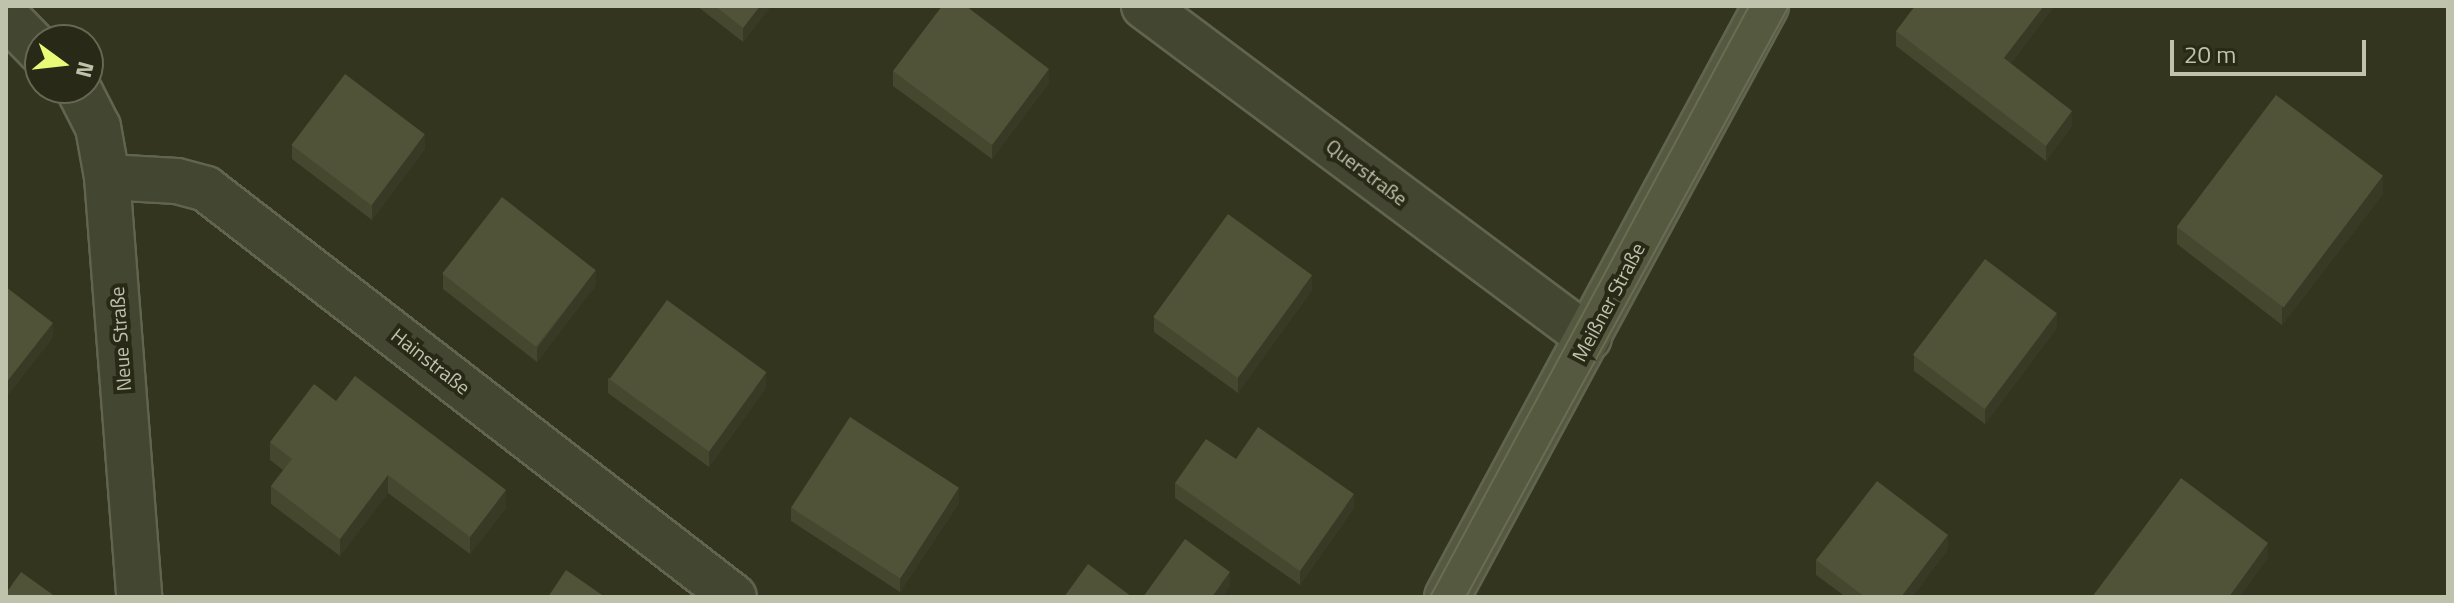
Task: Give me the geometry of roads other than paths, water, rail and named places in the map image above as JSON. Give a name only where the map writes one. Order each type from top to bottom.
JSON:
[{"type":"main road","name":"Meißner Straße","points":[[1447,597],[1766,6]]},
{"type":"street","name":"Querstraße","points":[[1144,6],[1589,338]]},
{"type":"street","points":[[6,16],[24,35]]},
{"type":"street","name":"Neue Straße","points":[[86,104],[98,127],[107,177],[139,597]]},
{"type":"street","name":"Hainstraße","points":[[107,177],[177,181],[206,189],[734,597]]},
{"type":"tram line","points":[[1430,597],[1749,6]]},
{"type":"tram line","points":[[1466,597],[1789,6]]}]
